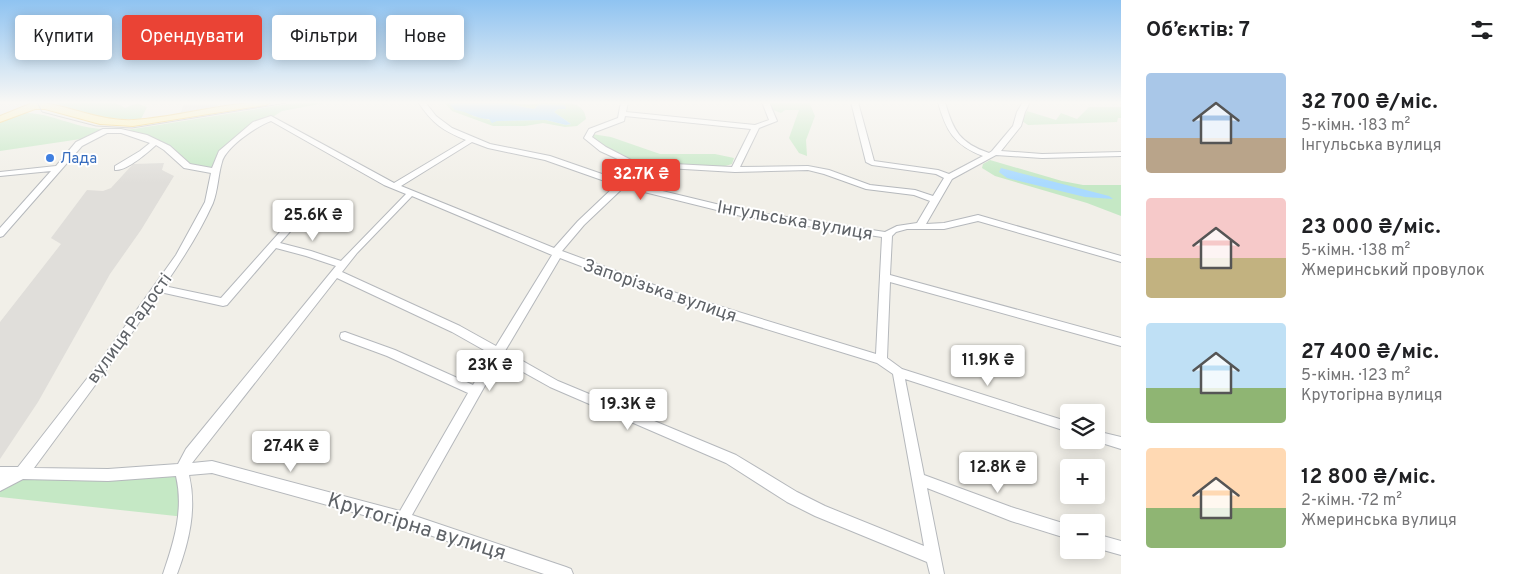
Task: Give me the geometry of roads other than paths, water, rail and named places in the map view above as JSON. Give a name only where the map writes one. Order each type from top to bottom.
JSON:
[{"type":"street","name":"вулиця Радості","points":[[22,473],[180,256],[206,209],[215,171],[223,152],[250,129]]},
{"type":"street","name":"Запорізька вулиця","points":[[291,129],[395,186],[557,253],[669,295],[881,360],[898,372],[1060,424]]},
{"type":"street","name":"Інгульська вулиця","points":[[449,129],[458,135],[498,149],[560,162],[622,184],[741,213],[887,235],[900,227],[946,226],[961,220],[978,218],[1121,259]]},
{"type":"street","points":[[598,129],[592,131],[589,139],[603,149],[633,164],[735,170],[815,169],[869,187],[915,193],[935,200]]},
{"type":"street","points":[[735,170],[755,129]]},
{"type":"street","points":[[861,129],[869,160],[872,163],[938,172],[949,177]]},
{"type":"street","points":[[952,129],[958,141],[969,149],[992,154],[1042,156],[1121,154]]},
{"type":"street","points":[[920,226],[949,177],[992,154],[1015,129]]},
{"type":"street","points":[[0,234],[79,144],[106,131],[121,131],[155,142],[176,154],[187,166],[215,171]]},
{"type":"street","points":[[395,186],[471,140]]},
{"type":"street","points":[[118,168],[143,153],[155,142]]},
{"type":"street","points":[[0,174],[57,168]]},
{"type":"street","points":[[403,519],[497,352],[557,253],[581,223],[622,184]]},
{"type":"street","points":[[170,574],[183,536],[186,517],[186,486],[181,470],[190,453],[338,269],[411,193]]},
{"type":"street","points":[[157,288],[223,302],[275,245],[307,206]]},
{"type":"street","points":[[881,360],[887,235]]},
{"type":"street","points":[[275,245],[308,253],[456,329],[554,384],[731,459],[784,492],[820,510],[857,527],[934,557]]},
{"type":"street","points":[[885,277],[1121,342]]},
{"type":"street","points":[[345,336],[391,353],[475,391]]},
{"type":"street","points":[[898,372],[937,574]]},
{"type":"street","points":[[1105,439],[1121,444]]},
{"type":"street","name":"Крутогірна вулиця","points":[[0,473],[96,476],[181,470],[204,466],[233,471],[403,519],[566,574]]},
{"type":"street","points":[[0,485],[22,473]]},
{"type":"street","points":[[920,479],[1011,514],[1060,529]]},
{"type":"street","points":[[1105,543],[1121,548]]},
{"type":"water","points":[[1001,168],[1109,196],[1113,199],[1085,197],[1007,178],[999,172]]},
{"type":"place","name":"Лада","points":[[50,158]]}]
